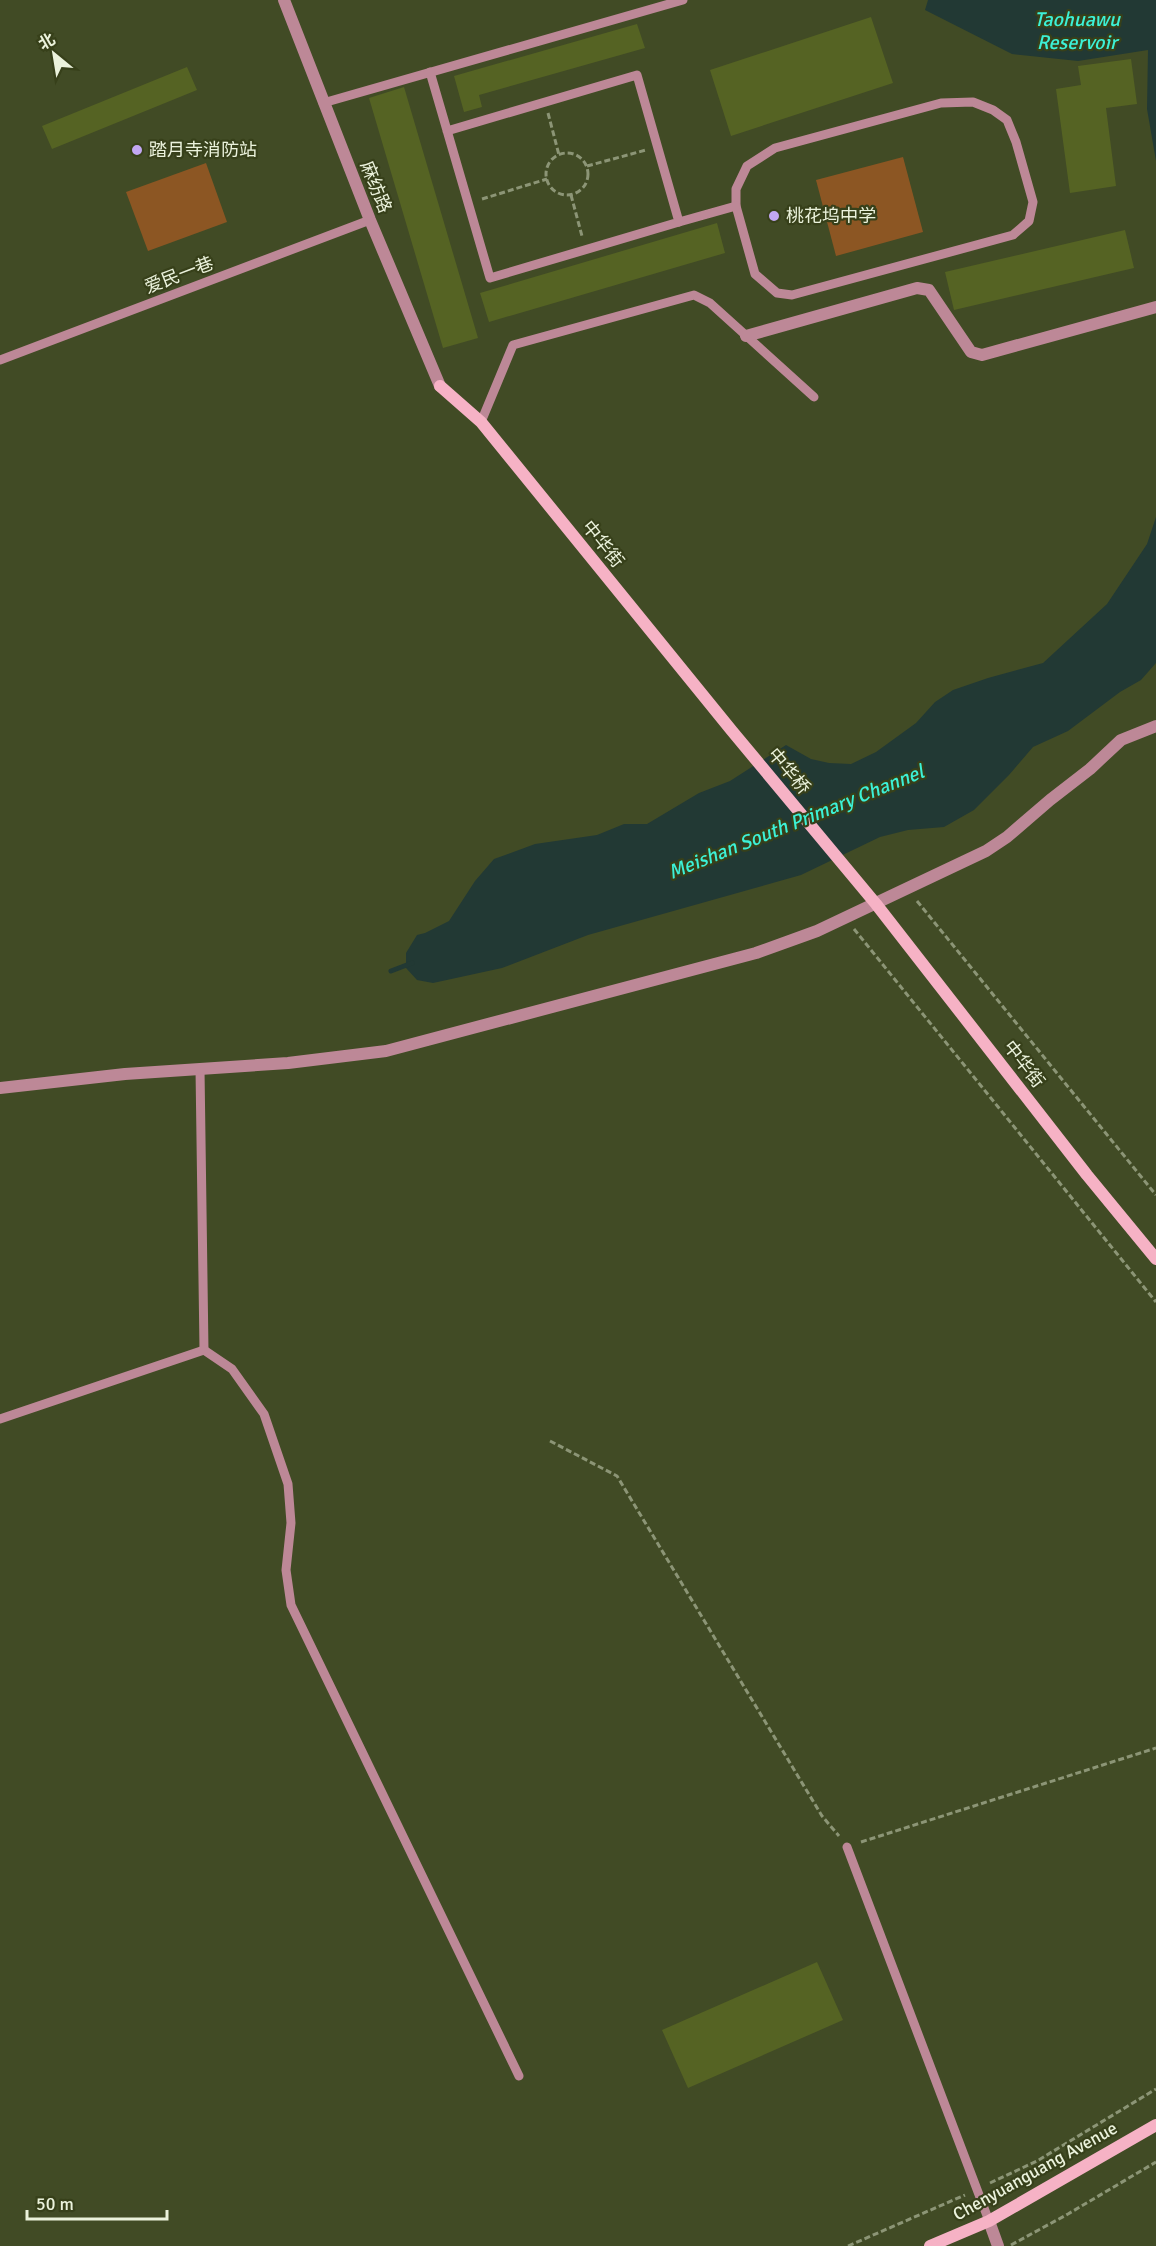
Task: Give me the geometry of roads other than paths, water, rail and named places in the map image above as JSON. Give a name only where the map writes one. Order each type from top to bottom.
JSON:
[{"type":"main road","name":"中华街","points":[[440,386],[481,422],[732,731]]},
{"type":"main road","name":"中华桥","points":[[732,731],[864,889]]},
{"type":"main road","name":"中华街","points":[[864,889],[1087,1175],[1156,1259]]},
{"type":"main road","name":"Chenyuanguang Avenue","points":[[930,2246],[989,2222],[1156,2125]]},
{"type":"street","name":"麻纺路","points":[[284,0],[369,220],[440,386]]},
{"type":"street","points":[[746,336],[917,288],[929,290],[971,352],[982,355],[1156,307]]},
{"type":"street","points":[[0,1088],[125,1074],[288,1063],[386,1051],[756,953],[817,931],[986,851],[1007,837],[1090,769],[1121,740],[1156,726]]},
{"type":"street","points":[[989,2222],[998,2246]]},
{"type":"lane","points":[[323,103],[683,0]]},
{"type":"lane","points":[[430,72],[490,278],[736,206]]},
{"type":"lane","points":[[447,131],[637,75],[680,222]]},
{"type":"lane","points":[[974,102],[993,110],[1007,120],[1016,142],[1033,202],[1029,221],[1013,235],[792,295],[777,293],[755,274],[736,206],[736,189],[747,166],[775,148],[941,103],[974,102]]},
{"type":"lane","name":"爱民一巷","points":[[0,360],[369,220]]},
{"type":"lane","points":[[481,422],[513,345],[694,295],[710,303],[813,397]]},
{"type":"lane","points":[[200,1069],[204,1350]]},
{"type":"lane","points":[[0,1419],[204,1350]]},
{"type":"lane","points":[[204,1350],[232,1369],[264,1414],[288,1484],[291,1522],[286,1570],[291,1605],[519,2076]]},
{"type":"lane","points":[[847,1847],[989,2222]]},
{"type":"water","name":"Taohuawu Reservoir","points":[[928,0],[1156,0],[1156,161],[1147,109],[1148,50],[1078,61],[1012,54],[925,10]]},
{"type":"water","points":[[1156,517],[1156,663],[1141,680],[1120,692],[1068,731],[1033,747],[974,810],[944,827],[908,830],[880,837],[801,875],[588,935],[502,968],[433,983],[417,980],[406,968],[406,953],[417,935],[449,921],[475,881],[494,859],[535,844],[597,835],[624,824],[647,824],[699,793],[730,781],[786,745],[811,759],[851,764],[876,752],[916,723],[935,702],[953,690],[1043,663],[1107,604],[1147,544]]},
{"type":"waterway","name":"Meishan South Primary Channel","points":[[391,971],[412,963]]},
{"type":"place","name":"踏月寺消防站","points":[[137,150]]},
{"type":"place","name":"桃花坞中学","points":[[774,216]]}]
